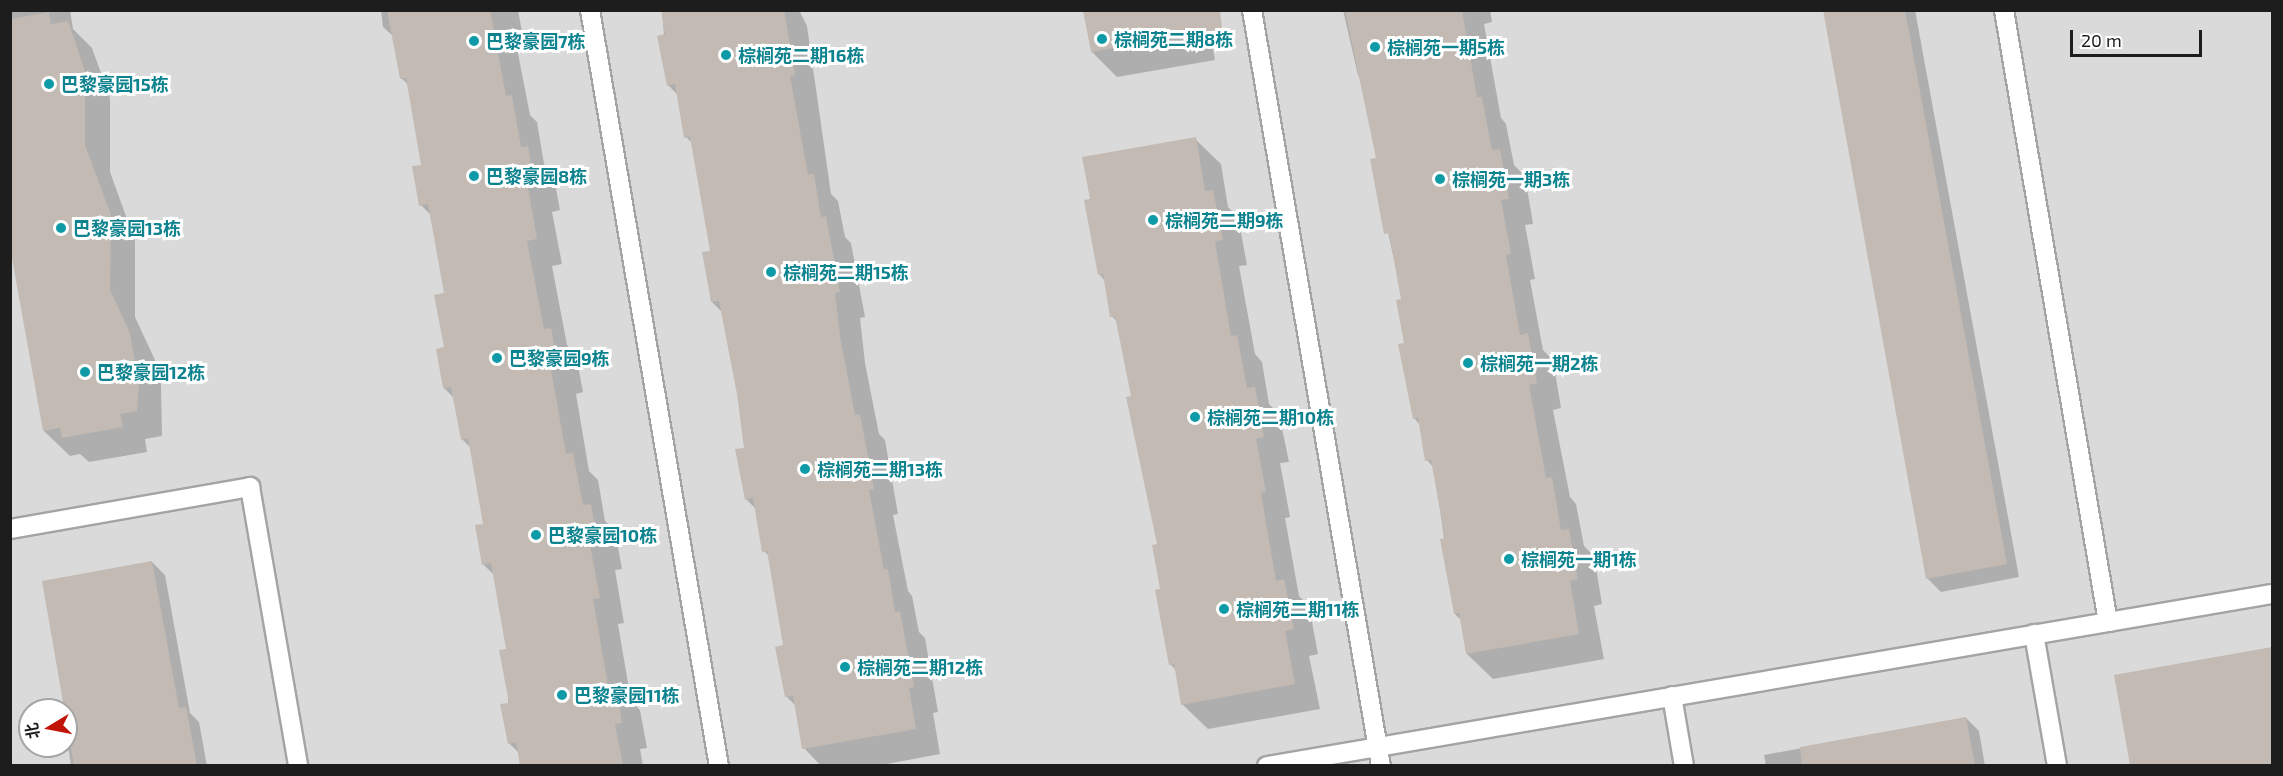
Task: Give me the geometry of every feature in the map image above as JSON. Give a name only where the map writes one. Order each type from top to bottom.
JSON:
[{"type":"lane","points":[[590,10],[718,765]]},
{"type":"lane","points":[[1252,10],[1381,765]]},
{"type":"lane","points":[[2004,10],[2108,622]]},
{"type":"lane","points":[[10,530],[250,487],[298,765]]},
{"type":"lane","points":[[1267,765],[2272,594]]},
{"type":"lane","points":[[2034,634],[2057,765]]},
{"type":"lane","points":[[1672,696],[1684,765]]},
{"type":"shaded area","points":[[10,11],[2272,11],[2272,765],[11,765]]},
{"type":"building","points":[[387,10],[490,10],[506,96],[512,95],[521,147],[528,146],[535,186],[528,187],[537,239],[527,241],[544,329],[551,328],[558,367],[551,369],[566,454],[573,453],[583,505],[591,504],[598,544],[590,545],[600,598],[593,599],[608,685],[616,683],[622,723],[615,724],[623,765],[520,765],[516,742],[508,744],[500,704],[509,703],[499,650],[506,649],[491,563],[482,565],[475,525],[483,524],[468,438],[461,440],[451,387],[443,388],[436,349],[444,347],[434,295],[444,293],[428,204],[419,206],[412,166],[421,165],[406,78],[400,79]]},
{"type":"building","points":[[661,10],[784,10],[795,75],[790,76],[808,175],[814,174],[821,217],[826,216],[840,292],[835,293],[840,336],[855,415],[860,414],[874,489],[869,490],[884,570],[888,569],[895,612],[900,611],[914,687],[909,688],[916,729],[802,749],[793,696],[785,697],[775,647],[783,645],[767,551],[762,552],[753,498],[745,500],[735,449],[744,448],[737,394],[719,301],[711,302],[702,252],[710,251],[690,137],[684,138],[675,84],[667,86],[657,36],[665,34]]},
{"type":"building","points":[[1083,10],[1220,10],[1222,29],[1091,52]]},
{"type":"building","points":[[1345,10],[1462,10],[1477,97],[1482,97],[1492,150],[1500,149],[1509,199],[1501,200],[1511,254],[1506,255],[1520,335],[1528,333],[1537,383],[1529,385],[1546,478],[1552,477],[1561,530],[1569,529],[1578,579],[1570,581],[1579,634],[1466,654],[1459,613],[1454,614],[1440,539],[1445,538],[1431,460],[1425,461],[1418,418],[1413,419],[1398,344],[1404,343],[1396,300],[1401,299],[1389,233],[1384,234],[1370,159],[1376,158]]},
{"type":"building","points":[[1823,10],[1905,10],[2007,564],[1926,579]]},
{"type":"building","points":[[49,12],[51,24],[68,21],[85,71],[85,145],[111,215],[110,290],[130,333],[139,385],[137,411],[120,414],[123,427],[62,438],[60,428],[43,431],[10,247],[10,19]]},
{"type":"building","points":[[1196,137],[1205,191],[1213,190],[1223,240],[1215,241],[1231,336],[1237,335],[1247,388],[1255,387],[1264,437],[1256,439],[1266,492],[1261,493],[1276,581],[1284,579],[1294,629],[1285,631],[1295,684],[1181,705],[1174,664],[1169,665],[1155,590],[1160,589],[1152,545],[1157,544],[1126,397],[1131,396],[1115,316],[1110,317],[1103,274],[1098,275],[1084,200],[1090,199],[1082,157]]},
{"type":"building","points":[[152,561],[179,708],[186,707],[197,765],[74,765],[73,758],[78,758],[78,698],[62,698],[42,581]]},
{"type":"building","points":[[2272,647],[2272,765],[2130,765],[2114,675]]},
{"type":"building","points":[[1966,717],[1975,765],[1802,765],[1800,747]]},
{"type":"place","name":"棕榈苑二期8栋","points":[[1102,39]]},
{"type":"place","name":"巴黎豪园7栋","points":[[474,41]]},
{"type":"place","name":"棕榈苑一期5栋","points":[[1375,47]]},
{"type":"place","name":"棕榈苑二期16栋","points":[[726,55]]},
{"type":"place","name":"巴黎豪园15栋","points":[[49,84]]},
{"type":"place","name":"巴黎豪园8栋","points":[[474,176]]},
{"type":"place","name":"棕榈苑一期3栋","points":[[1440,179]]},
{"type":"place","name":"棕榈苑二期9栋","points":[[1153,220]]},
{"type":"place","name":"巴黎豪园13栋","points":[[61,228]]},
{"type":"place","name":"棕榈苑二期15栋","points":[[771,272]]},
{"type":"place","name":"巴黎豪园9栋","points":[[497,358]]},
{"type":"place","name":"棕榈苑一期2栋","points":[[1468,363]]},
{"type":"place","name":"巴黎豪园12栋","points":[[85,372]]},
{"type":"place","name":"棕榈苑二期10栋","points":[[1195,417]]},
{"type":"place","name":"棕榈苑二期13栋","points":[[805,469]]},
{"type":"place","name":"巴黎豪园10栋","points":[[536,535]]},
{"type":"place","name":"棕榈苑一期1栋","points":[[1509,559]]},
{"type":"place","name":"棕榈苑二期11栋","points":[[1224,609]]},
{"type":"place","name":"棕榈苑二期12栋","points":[[845,667]]},
{"type":"place","name":"巴黎豪园11栋","points":[[562,695]]}]
